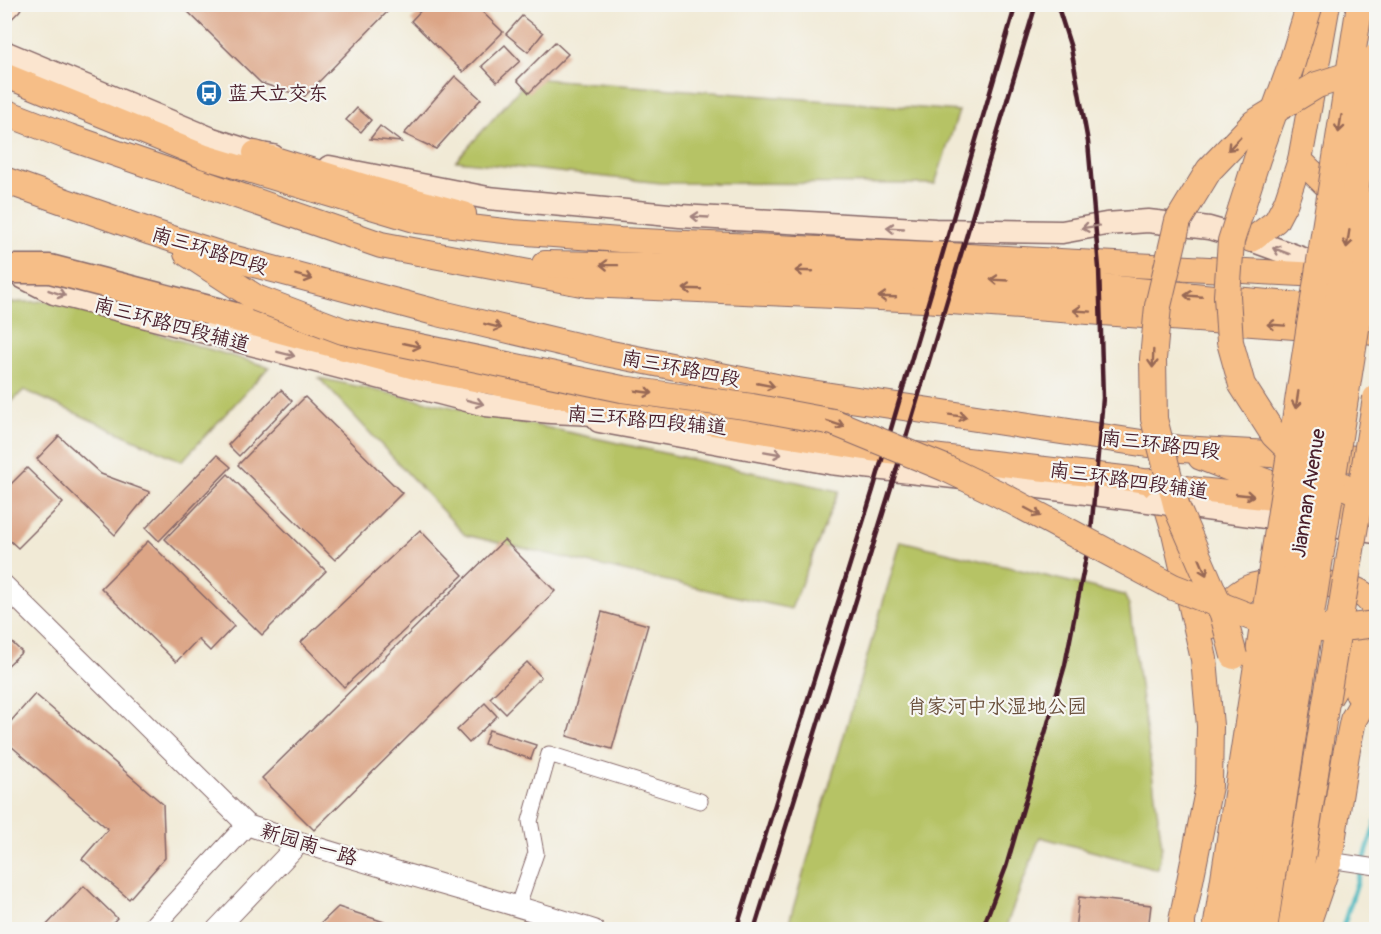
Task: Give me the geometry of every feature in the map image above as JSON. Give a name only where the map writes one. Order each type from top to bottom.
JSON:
[{"type":"highway","points":[[1310,4],[1231,241],[1227,297],[1230,342],[1242,385],[1274,435],[1305,465],[1345,487],[1377,499]]},
{"type":"highway","points":[[1240,770],[1285,637],[1360,4]]},
{"type":"highway","name":"Jiannan Avenue","points":[[1240,930],[1377,57]]},
{"type":"highway","points":[[1216,930],[1240,770],[1240,707],[1234,656],[1223,614],[1178,508],[1154,419],[1153,359],[1158,306],[1178,221],[1209,170],[1254,123],[1317,85],[1355,73],[1377,72]]},
{"type":"highway","points":[[4,112],[69,137],[381,245],[587,284],[924,299],[1377,332]]},
{"type":"highway","name":"南三环路四段","points":[[4,180],[151,232],[220,263],[617,356],[791,390],[1181,449],[1377,460]]},
{"type":"highway","name":"Jiannan Avenue","points":[[1264,930],[1285,637],[1377,202]]},
{"type":"highway","points":[[220,263],[256,298],[354,333],[622,388],[752,407],[833,422],[945,468],[999,494],[1173,587],[1240,613],[1298,628],[1351,627],[1377,622]]},
{"type":"highway","points":[[477,263],[706,267],[908,275],[1054,284],[1348,311],[1377,316]]},
{"type":"highway","points":[[4,268],[50,269],[419,366],[688,419]]},
{"type":"highway","points":[[1291,930],[1326,702],[1377,398]]},
{"type":"highway","points":[[1181,449],[1319,503]]},
{"type":"highway","points":[[1161,496],[1164,495],[1174,528],[1204,659],[1210,726],[1209,786],[1182,930]]},
{"type":"highway","points":[[1206,685],[1209,648],[1218,617],[1234,598],[1250,587],[1282,582],[1351,588],[1368,597],[1377,609]]},
{"type":"highway","points":[[1326,702],[1372,626],[1377,622]]},
{"type":"highway","points":[[1305,930],[1340,862],[1346,754],[1359,687],[1377,652]]},
{"type":"highway","points":[[1353,720],[1377,681]]},
{"type":"main road","points":[[4,10],[10,4]]},
{"type":"main road","points":[[1251,240],[1276,221],[1286,202],[1300,160],[1328,4]]},
{"type":"main road","points":[[4,52],[212,139],[255,153],[373,189],[473,216],[620,240]]},
{"type":"main road","points":[[4,75],[205,157],[418,221],[513,232],[620,240],[1366,277]]},
{"type":"main road","points":[[255,153],[488,198],[680,216],[935,230],[1062,232],[1106,224],[1148,221],[1209,228],[1366,277]]},
{"type":"main road","points":[[1300,160],[1341,202],[1369,213],[1377,213]]},
{"type":"main road","name":"南三环路四段辅道","points":[[4,268],[54,293],[486,405],[551,412],[688,419],[1161,496],[1199,490],[1377,509]]},
{"type":"main road","points":[[551,412],[830,463],[1019,484],[1161,496],[1377,532]]},
{"type":"street","name":"新园南一路","points":[[4,585],[247,825],[298,843],[518,905],[594,930]]},
{"type":"street","points":[[518,905],[536,853],[530,821],[549,754],[700,801]]},
{"type":"street","points":[[150,930],[247,825]]},
{"type":"street","points":[[216,930],[298,843]]},
{"type":"street","points":[[1340,862],[1377,867]]},
{"type":"green space","points":[[529,78],[959,111],[935,184],[661,183],[456,161]]},
{"type":"green space","points":[[47,301],[269,367],[182,461],[24,390],[5,408],[5,303]]},
{"type":"green space","points":[[319,378],[839,491],[791,609],[465,535]]},
{"type":"green space","name":"肖家河中水湿地公园","points":[[901,541],[1124,595],[1129,605],[1162,846],[1158,869],[1040,837],[1005,929],[787,929]]},
{"type":"building","points":[[180,4],[395,4],[304,97],[261,83]]},
{"type":"building","points":[[427,4],[474,4],[503,32],[463,72],[411,21]]},
{"type":"building","points":[[522,16],[543,33],[528,52],[506,34]]},
{"type":"building","points":[[555,42],[568,54],[529,93],[517,80]]},
{"type":"building","points":[[505,45],[520,61],[497,82],[482,66]]},
{"type":"building","points":[[455,76],[481,99],[436,149],[404,134]]},
{"type":"building","points":[[357,108],[371,120],[361,132],[346,120]]},
{"type":"building","points":[[380,126],[401,142],[370,139]]},
{"type":"building","points":[[281,390],[292,401],[239,456],[228,445]]},
{"type":"building","points":[[305,397],[402,493],[335,560],[238,465]]},
{"type":"building","points":[[59,436],[101,474],[150,492],[115,535],[37,459]]},
{"type":"building","points":[[217,455],[231,467],[159,541],[146,528]]},
{"type":"building","points":[[27,468],[63,503],[18,548],[4,535],[4,491]]},
{"type":"building","points":[[228,474],[326,571],[262,635],[165,539]]},
{"type":"building","points":[[420,530],[463,575],[344,687],[301,642]]},
{"type":"building","points":[[504,540],[555,591],[314,830],[262,778]]},
{"type":"building","points":[[148,541],[234,626],[210,651],[198,639],[176,662],[101,588]]},
{"type":"building","points":[[602,612],[648,625],[612,749],[567,736]]},
{"type":"building","points":[[4,635],[22,652],[4,669]]},
{"type":"building","points":[[527,662],[541,677],[505,713],[490,698]]},
{"type":"building","points":[[35,694],[163,804],[165,858],[129,899],[82,859],[108,829],[4,740],[4,729]]},
{"type":"building","points":[[485,703],[497,716],[469,743],[457,730]]},
{"type":"building","points":[[489,730],[536,745],[531,759],[484,744]]},
{"type":"building","points":[[84,886],[117,918],[106,930],[42,930]]},
{"type":"building","points":[[1079,897],[1151,905],[1148,930],[1075,930]]},
{"type":"building","points":[[338,907],[406,929],[406,930],[314,930]]},
{"type":"waterway","points":[[1342,930],[1376,822]]},
{"type":"railway","points":[[736,930],[873,490],[1016,4]]},
{"type":"railway","points":[[754,930],[893,481],[1036,4]]},
{"type":"railway","points":[[982,930],[1006,867],[1065,665],[1091,532],[1103,398],[1099,268],[1088,142],[1071,48],[1057,4]]},
{"type":"place","name":"蓝天立交东","points":[[209,93]]}]
